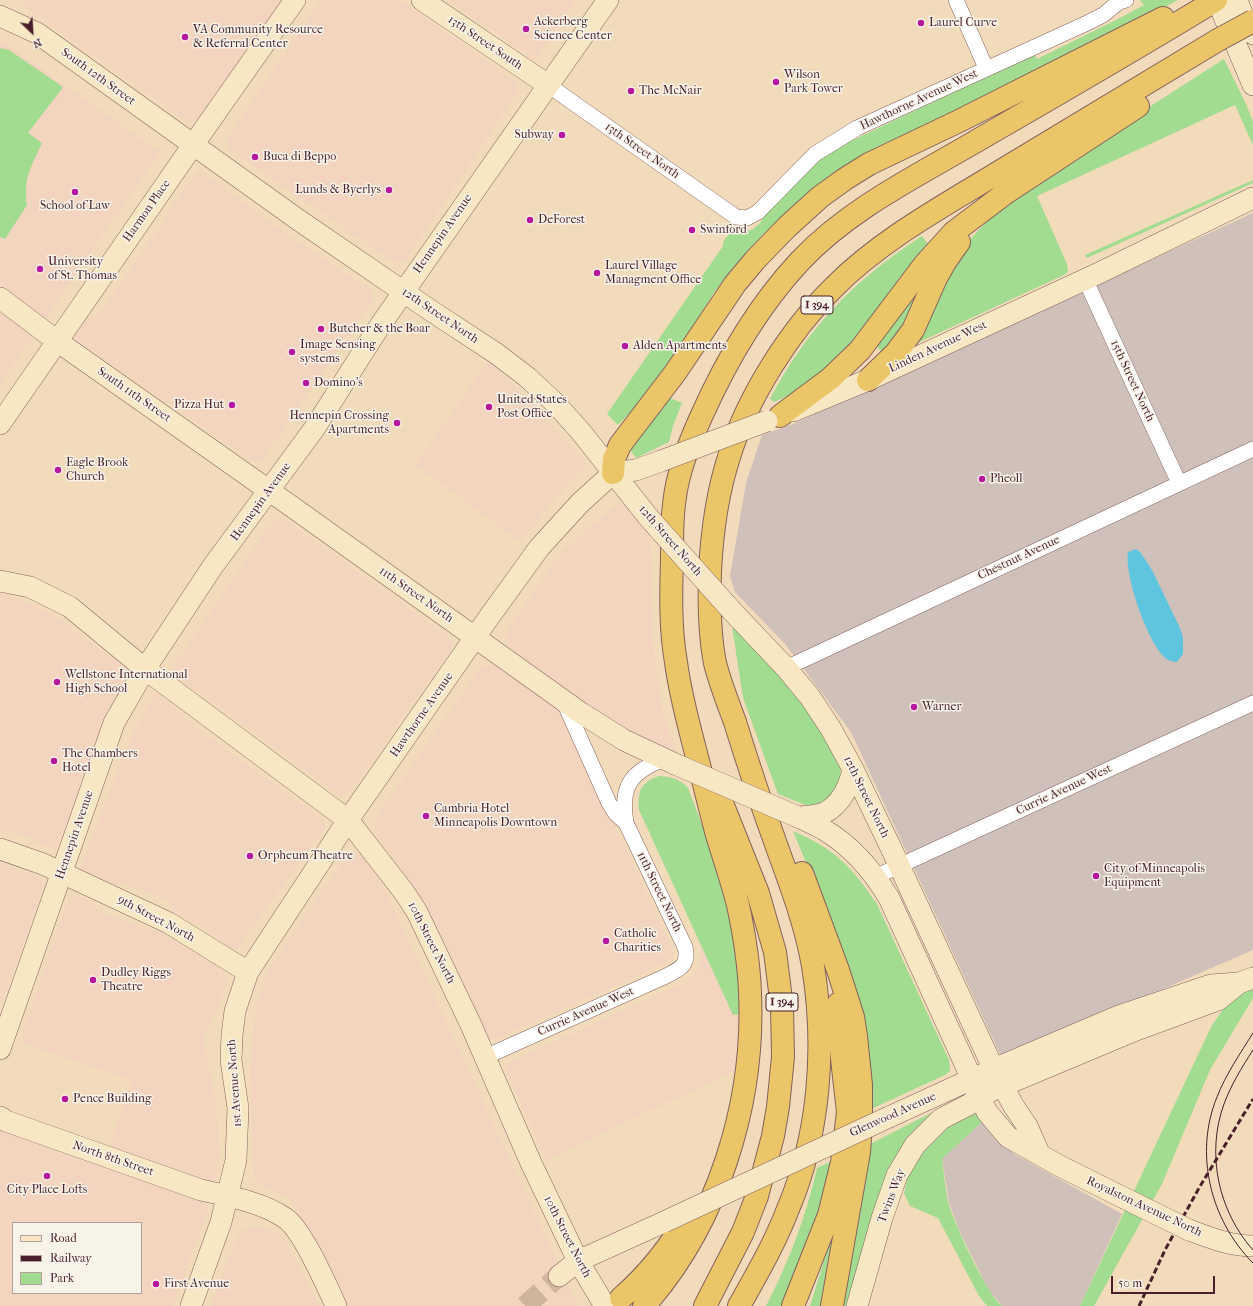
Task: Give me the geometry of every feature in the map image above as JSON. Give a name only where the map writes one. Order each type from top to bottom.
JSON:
[{"type":"highway","points":[[614,473],[614,459],[620,445],[666,386],[735,284],[776,237],[811,205],[854,173],[880,158],[960,121],[1160,18],[1210,4]]},
{"type":"highway","name":"I 394","points":[[704,1306],[743,1232],[757,1196],[773,1136],[778,1107],[783,1057],[783,1025],[777,965],[764,912],[735,833],[696,744],[683,701],[676,663],[671,602],[672,526],[677,485],[689,445],[715,389],[737,347],[774,291],[803,258],[852,216],[901,185],[1210,4]]},
{"type":"highway","name":"I 394","points":[[739,1306],[770,1249],[790,1206],[808,1150],[817,1090],[819,1027],[812,965],[797,903],[745,754],[716,665],[709,604],[712,541],[723,479],[736,436],[759,389],[791,336],[832,289],[856,266],[905,229],[1221,47],[1253,20]]},
{"type":"highway","points":[[774,419],[831,378],[856,355],[868,342],[925,264],[944,242],[970,219],[1007,192],[1221,47],[1253,33]]},
{"type":"highway","points":[[868,380],[896,353],[913,330],[936,278],[956,247],[1007,192]]},
{"type":"highway","points":[[644,1306],[675,1268],[693,1237],[711,1200],[726,1163],[737,1125],[745,1081],[750,1038],[750,996],[746,951],[738,908],[732,881],[716,830],[683,701]]},
{"type":"highway","points":[[745,754],[789,839],[844,988],[853,1017],[856,1036],[861,1085],[861,1125],[858,1158],[832,1306]]},
{"type":"highway","points":[[793,1306],[829,1215],[842,1162],[848,1112],[838,1004],[823,928]]},
{"type":"highway","points":[[607,1298],[631,1289],[655,1263],[679,1232],[717,1167],[737,1125]]},
{"type":"highway","points":[[752,1306],[780,1241],[790,1206]]},
{"type":"street","points":[[0,6],[4,0]]},
{"type":"street","name":"Harmon Place","points":[[0,424],[295,0]]},
{"type":"street","name":"13th Street South","points":[[422,0],[548,85]]},
{"type":"street","name":"Hennepin Avenue","points":[[0,1049],[114,723],[145,669],[214,566],[314,429],[403,292],[608,0]]},
{"type":"street","points":[[956,0],[986,68]]},
{"type":"street","points":[[1237,0],[1243,16],[1253,33]]},
{"type":"street","name":"Hawthorne Avenue West","points":[[736,217],[747,218],[758,212],[815,154],[857,128],[1085,24],[1103,15],[1122,1]]},
{"type":"street","points":[[1210,4],[1253,85]]},
{"type":"street","name":"South 12th Street","points":[[0,16],[36,33],[193,145]]},
{"type":"street","name":"13th Street North","points":[[548,85],[736,217]]},
{"type":"street","name":"12th Street North","points":[[193,145],[403,292],[497,354],[527,377],[563,412],[649,518],[732,611],[786,668],[810,697],[831,728],[853,768],[998,1078]]},
{"type":"street","name":"Linden Avenue West","points":[[614,473],[636,470],[828,398],[1085,279],[1253,198]]},
{"type":"street","name":"15th Street North","points":[[1085,279],[1179,483]]},
{"type":"street","name":"South 11th Street","points":[[0,298],[57,341],[270,490]]},
{"type":"street","name":"Chestnut Avenue","points":[[786,668],[1253,449]]},
{"type":"street","name":"Hawthorne Avenue","points":[[248,972],[348,820],[545,540],[580,503],[614,473]]},
{"type":"street","name":"11th Street North","points":[[270,490],[611,733],[669,762],[798,817]]},
{"type":"street","name":"10th Street North","points":[[0,581],[30,587],[70,607],[145,669],[348,820],[404,892],[417,912],[485,1058],[531,1163],[578,1262],[607,1298]]},
{"type":"street","name":"11th Street North","points":[[563,700],[611,807],[626,823]]},
{"type":"street","name":"Currie Avenue West","points":[[875,877],[1253,703]]},
{"type":"street","name":"11th Street North","points":[[669,762],[643,769],[635,775],[629,784],[624,803],[626,823],[683,942],[686,951],[684,962]]},
{"type":"street","points":[[798,817],[823,813],[831,809],[837,803],[848,786],[853,768]]},
{"type":"street","points":[[798,817],[824,830],[842,843],[875,877],[889,898],[976,1087]]},
{"type":"street","name":"9th Street North","points":[[0,849],[62,872],[168,923],[248,972]]},
{"type":"street","name":"Currie Avenue West","points":[[485,1058],[664,977],[679,969],[684,962]]},
{"type":"street","name":"1st Avenue North","points":[[191,1306],[221,1222],[236,1160],[238,1108],[231,1060],[232,1035],[235,1012],[248,972]]},
{"type":"street","points":[[1040,1155],[1027,1126],[998,1078],[1218,1000],[1246,980]]},
{"type":"street","name":"Twins Way","points":[[857,1306],[882,1218],[897,1174],[915,1145],[941,1119],[970,1104],[976,1087],[998,1078]]},
{"type":"street","name":"Glenwood Avenue","points":[[559,1276],[578,1262],[889,1116],[976,1087]]},
{"type":"street","name":"Royalston Avenue North","points":[[976,1087],[987,1112],[1008,1137],[1058,1165],[1189,1230],[1222,1242],[1239,1246],[1253,1246]]},
{"type":"street","name":"North 8th Street","points":[[0,1117],[6,1121],[201,1190],[228,1196],[268,1208],[287,1219],[302,1239],[336,1306]]},
{"type":"shaded area","points":[[22,0],[281,0],[199,120],[192,122],[186,121],[25,7]]},
{"type":"shaded area","points":[[321,0],[401,0],[517,83],[519,91],[406,260],[395,263],[229,149],[226,140]]},
{"type":"shaded area","name":"Ackerberg Science Center","points":[[448,0],[576,0],[535,60]]},
{"type":"shaded area","name":"University of St. Thomas","points":[[0,40],[160,152],[0,385]]},
{"type":"shaded area","points":[[198,171],[202,172],[292,238],[370,289],[374,299],[262,460],[256,463],[76,340],[74,337],[86,319],[97,317],[166,218],[171,207]]},
{"type":"shaded area","points":[[1253,213],[1253,950],[1006,1057],[1001,1055],[999,1052],[851,732],[785,644],[735,592],[730,576],[746,483],[762,435],[791,425]]},
{"type":"shaded area","points":[[489,360],[583,458],[585,465],[581,472],[550,504],[521,542],[415,465]]},
{"type":"shaded area","points":[[627,502],[633,506],[650,539],[653,642],[662,709],[675,751],[647,742],[606,720],[507,645],[505,639],[507,631],[563,550],[619,503]]},
{"type":"shaded area","points":[[279,518],[284,519],[446,635],[452,642],[452,648],[348,794],[344,796],[338,794],[175,675],[174,665],[273,521]]},
{"type":"shaded area","points":[[0,593],[51,613],[129,671],[131,675],[131,679],[96,739],[58,846],[53,848],[37,843],[27,835],[0,832]]},
{"type":"shaded area","points":[[491,664],[495,665],[557,709],[564,717],[672,947],[674,957],[667,963],[496,1039],[489,1038],[484,1031],[412,884],[376,833],[374,824],[376,817],[480,668]]},
{"type":"shaded area","points":[[158,694],[193,725],[322,819],[325,823],[325,828],[236,949],[233,949],[206,929],[171,909],[171,901],[122,883],[113,887],[80,870],[135,729],[154,695]]},
{"type":"shaded area","points":[[354,853],[363,856],[385,890],[578,1306],[346,1306],[319,1244],[288,1197],[268,1189],[257,1181],[254,1174],[250,1070],[256,1005],[269,969],[346,856]]},
{"type":"shaded area","points":[[0,864],[40,877],[44,887],[0,1006]]},
{"type":"shaded area","points":[[73,897],[84,897],[105,914],[164,934],[221,969],[225,974],[227,981],[220,1004],[205,1031],[204,1044],[217,1106],[219,1163],[217,1177],[211,1184],[107,1154],[132,1080],[19,1042],[68,900]]},
{"type":"shaded area","points":[[698,937],[733,1015],[740,1014],[740,1068],[546,1160],[507,1073],[506,1067],[508,1063],[687,981],[695,973],[702,960]]},
{"type":"shaded area","points":[[984,1120],[1014,1154],[1122,1214],[1080,1306],[1002,1306],[988,1289],[959,1230],[949,1203],[942,1159]]},
{"type":"shaded area","points":[[0,1127],[201,1201],[206,1205],[208,1210],[173,1306],[0,1306]]},
{"type":"shaded area","points":[[258,1227],[278,1233],[284,1238],[319,1306],[211,1306],[236,1238],[242,1231],[249,1228]]},
{"type":"green space","points":[[1178,0],[963,113],[885,143],[860,156],[813,189],[762,235],[736,264],[713,294],[673,359],[635,407],[618,425],[607,414],[723,246],[724,240],[731,232],[739,234],[742,231],[752,230],[759,224],[768,211],[817,161],[851,141],[1034,54],[1037,59],[1116,20],[1144,5],[1140,1]]},
{"type":"green space","points":[[0,48],[9,50],[63,87],[28,133],[42,143],[31,166],[27,180],[27,205],[5,239],[0,237]]},
{"type":"green space","points":[[1224,59],[1253,122],[1253,145],[1235,105],[1037,196],[1067,264],[1068,271],[1066,274],[913,345],[962,248],[1005,202],[1021,189]]},
{"type":"green space","points":[[1253,180],[1253,183],[1087,258],[1085,255]]},
{"type":"green space","points":[[922,236],[931,248],[846,354],[790,395],[774,402],[770,399],[800,349],[834,307],[874,270]]},
{"type":"green space","points":[[914,291],[922,296],[884,354],[877,347]]},
{"type":"green space","points":[[670,398],[682,403],[673,426],[669,442],[636,458],[628,447]]},
{"type":"green space","points":[[732,626],[792,689],[805,706],[840,765],[841,772],[838,786],[825,804],[808,806],[778,794],[743,698]]},
{"type":"green space","points":[[659,776],[675,779],[688,788],[713,856],[729,909],[736,949],[740,1014],[733,1015],[639,810],[639,798],[642,788],[648,781]]},
{"type":"green space","points":[[793,831],[820,845],[841,860],[851,869],[877,904],[949,1060],[950,1071],[945,1075],[869,1110],[831,923]]},
{"type":"green space","points":[[1253,965],[1253,998],[1210,1070],[1162,1184],[1094,1306],[1080,1306],[1211,1027]]},
{"type":"green space","points":[[933,1112],[921,1124],[909,1140],[851,1306],[840,1306],[866,1146]]},
{"type":"green space","points":[[976,1114],[984,1120],[942,1159],[945,1186],[951,1212],[979,1273],[995,1299],[1002,1306],[987,1306],[979,1296],[938,1218],[910,1206],[904,1193],[909,1173],[925,1148],[946,1125]]},
{"type":"green space","points":[[836,1159],[787,1306],[766,1306],[796,1238],[808,1204],[817,1168]]},
{"type":"green space","points":[[830,1242],[834,1245],[823,1306],[810,1306]]},
{"type":"water","points":[[1136,549],[1140,552],[1152,570],[1183,637],[1183,654],[1177,662],[1166,659],[1157,648],[1150,636],[1138,607],[1133,591],[1128,563],[1128,552]]},
{"type":"tunnel","points":[[525,1306],[559,1276]]},
{"type":"tram line","points":[[1253,1033],[1234,1064],[1217,1097],[1210,1118],[1207,1141],[1207,1163],[1210,1185],[1217,1206],[1226,1227],[1238,1246],[1253,1263]]},
{"type":"tram line","points":[[1253,1050],[1237,1076],[1224,1104],[1216,1142],[1216,1161],[1224,1200],[1231,1218],[1241,1235],[1253,1250]]},
{"type":"railway","points":[[1139,1306],[1165,1250],[1199,1188],[1253,1099]]},
{"type":"place","name":"Laurel Curve","points":[[921,23]]},
{"type":"place","name":"Ackerberg Science Center","points":[[526,29]]},
{"type":"place","name":"VA Community Resource & Referral Center","points":[[185,37]]},
{"type":"place","name":"Wilson Park Tower","points":[[776,82]]},
{"type":"place","name":"The McNair","points":[[631,91]]},
{"type":"place","name":"Subway","points":[[562,135]]},
{"type":"place","name":"Buca di Beppo","points":[[255,157]]},
{"type":"place","name":"Lunds & Byerlys","points":[[389,190]]},
{"type":"place","name":"School of Law","points":[[75,192]]},
{"type":"place","name":"DeForest","points":[[530,220]]},
{"type":"place","name":"Swinford","points":[[692,230]]},
{"type":"place","name":"University of St. Thomas","points":[[40,269]]},
{"type":"place","name":"Laurel Village Managment Office","points":[[597,273]]},
{"type":"place","name":"Butcher & the Boar","points":[[321,329]]},
{"type":"place","name":"Alden Apartments","points":[[625,346]]},
{"type":"place","name":"Image Sensing systems","points":[[292,352]]},
{"type":"place","name":"Domino's","points":[[306,383]]},
{"type":"place","name":"Pizza Hut","points":[[232,405]]},
{"type":"place","name":"United States Post Office","points":[[489,407]]},
{"type":"place","name":"Hennepin Crossing Apartments","points":[[397,423]]},
{"type":"place","name":"Eagle Brook Church","points":[[58,470]]},
{"type":"place","name":"Pheoll","points":[[982,479]]},
{"type":"place","name":"Wellstone International High School","points":[[57,682]]},
{"type":"place","name":"Warner","points":[[914,707]]},
{"type":"place","name":"The Chambers Hotel","points":[[54,761]]},
{"type":"place","name":"Cambria Hotel Minneapolis Downtown","points":[[426,816]]},
{"type":"place","name":"Orpheum Theatre","points":[[250,856]]},
{"type":"place","name":"City of Minneapolis Equipment","points":[[1096,876]]},
{"type":"place","name":"Catholic Charities","points":[[606,941]]},
{"type":"place","name":"Dudley Riggs Theatre","points":[[93,980]]},
{"type":"place","name":"Pence Building","points":[[65,1099]]},
{"type":"place","name":"City Place Lofts","points":[[47,1176]]},
{"type":"place","name":"First Avenue","points":[[156,1284]]}]
